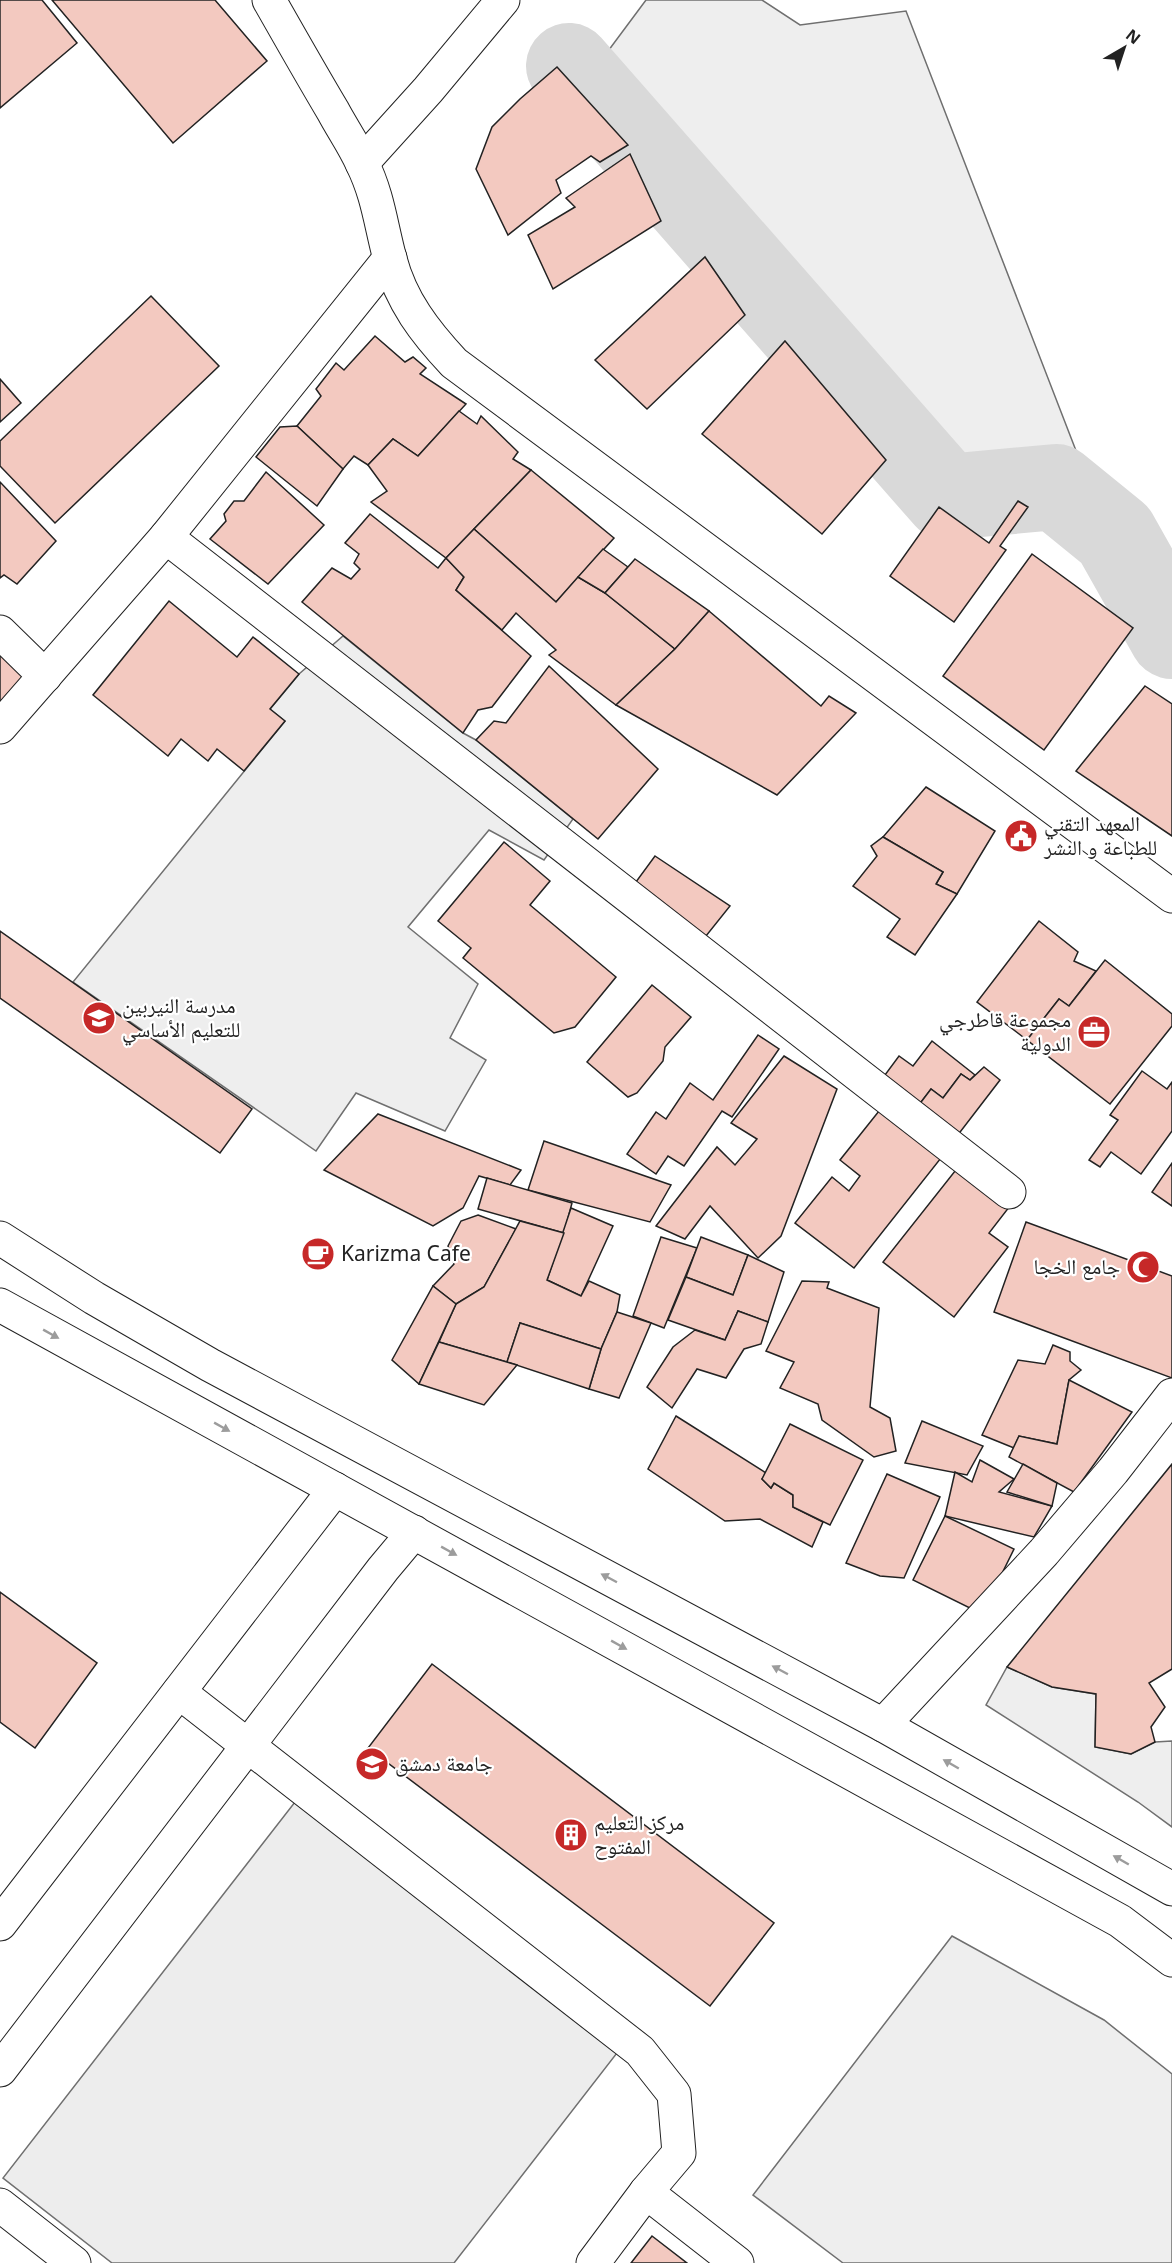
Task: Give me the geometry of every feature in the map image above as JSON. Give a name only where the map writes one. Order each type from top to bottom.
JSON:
[{"type":"street","points":[[269,0],[362,163],[384,225],[390,258],[400,288],[414,315],[432,340],[454,363],[1172,896]]},
{"type":"street","points":[[362,163],[428,90],[503,0]]},
{"type":"street","points":[[0,727],[166,537],[390,258]]},
{"type":"street","points":[[166,537],[1009,1192]]},
{"type":"street","points":[[0,632],[45,676]]},
{"type":"street","points":[[0,1238],[94,1298],[210,1365],[883,1725],[1172,1889]]},
{"type":"street","points":[[0,1305],[1120,1921],[1172,1960]]},
{"type":"street","points":[[883,1725],[1044,1552],[1113,1471],[1172,1395]]},
{"type":"street","points":[[0,1924],[335,1489]]},
{"type":"street","points":[[0,2070],[383,1569],[414,1532]]},
{"type":"street","points":[[179,1692],[640,2051],[674,2094],[679,2153],[646,2192],[593,2263]]},
{"type":"street","points":[[646,2192],[737,2263]]},
{"type":"street","points":[[0,2205],[74,2263]]},
{"type":"shaded area","points":[[646,0],[762,0],[800,25],[906,11],[1097,505],[1055,475],[951,485],[588,78]]},
{"type":"shaded area","points":[[343,636],[573,819],[544,860],[489,830],[408,927],[478,984],[450,1038],[486,1060],[445,1131],[356,1093],[316,1151],[73,982],[285,721],[270,709],[299,674]]},
{"type":"shaded area","points":[[1007,1667],[1052,1687],[1096,1694],[1095,1747],[1131,1754],[1155,1742],[1172,1741],[1172,1827],[1138,1802],[986,1705]]},
{"type":"shaded area","points":[[295,1802],[617,2053],[454,2263],[112,2263],[3,2178]]},
{"type":"shaded area","points":[[952,1936],[1104,2020],[1172,2074],[1172,2263],[843,2263],[753,2195]]},
{"type":"building","points":[[0,0],[42,0],[77,43],[0,108]]},
{"type":"building","points":[[52,0],[215,0],[267,61],[173,143]]},
{"type":"building","points":[[557,67],[628,145],[600,162],[591,156],[556,180],[561,193],[508,235],[476,169],[492,127]]},
{"type":"building","points":[[630,154],[661,221],[553,289],[528,235],[575,207],[566,198]]},
{"type":"building","points":[[705,257],[745,315],[647,409],[595,360]]},
{"type":"building","points":[[151,296],[219,366],[55,523],[0,466],[0,441]]},
{"type":"building","points":[[375,336],[405,362],[413,357],[426,368],[420,374],[466,404],[418,456],[393,439],[368,465],[354,456],[343,469],[297,426],[321,396],[316,389],[336,363],[344,370]]},
{"type":"building","points":[[785,341],[886,460],[822,534],[702,434]]},
{"type":"building","points":[[0,379],[21,403],[0,422]]},
{"type":"building","points":[[459,411],[477,424],[481,416],[518,452],[513,459],[531,470],[446,558],[371,502],[387,491],[368,465],[393,439],[418,456]]},
{"type":"building","points":[[297,426],[343,469],[317,506],[256,457],[280,427]]},
{"type":"building","points":[[531,470],[614,538],[556,602],[474,529]]},
{"type":"building","points":[[266,472],[324,525],[268,584],[210,539],[226,521],[224,514],[234,501],[244,501]]},
{"type":"building","points":[[0,482],[56,541],[17,584],[4,575],[0,578]]},
{"type":"building","points":[[1018,501],[1028,507],[1000,546],[1006,550],[954,622],[890,576],[939,507],[989,543]]},
{"type":"building","points":[[370,514],[438,568],[446,558],[464,577],[456,590],[531,656],[492,707],[478,710],[463,733],[302,602],[332,568],[351,579],[360,569],[354,563],[359,554],[345,543]]},
{"type":"building","points":[[474,529],[556,602],[578,577],[605,593],[675,649],[616,705],[549,655],[556,650],[516,613],[502,630],[456,590],[464,577],[446,558]]},
{"type":"building","points":[[603,549],[628,567],[605,593],[578,577]]},
{"type":"building","points":[[1032,554],[1133,628],[1044,750],[943,676]]},
{"type":"building","points":[[635,559],[709,611],[675,649],[605,593]]},
{"type":"building","points":[[169,601],[237,657],[253,637],[299,674],[270,709],[285,721],[244,771],[217,749],[208,761],[181,739],[168,756],[93,695]]},
{"type":"building","points":[[709,611],[821,706],[829,696],[856,713],[777,795],[616,705],[675,649]]},
{"type":"building","points":[[0,650],[26,673],[0,702]]},
{"type":"building","points":[[549,666],[658,769],[598,839],[476,740],[494,721],[506,723]]},
{"type":"building","points":[[1145,686],[1172,704],[1172,836],[1076,771]]},
{"type":"building","points":[[926,787],[995,831],[957,894],[936,884],[943,872],[883,837]]},
{"type":"building","points":[[883,837],[943,872],[936,884],[957,894],[915,955],[887,937],[900,919],[853,886],[877,856],[871,846]]},
{"type":"building","points":[[504,842],[550,881],[530,905],[616,977],[575,1027],[554,1033],[463,958],[471,948],[438,921]]},
{"type":"building","points":[[655,856],[730,906],[698,946],[630,890]]},
{"type":"building","points":[[1039,921],[1078,952],[1074,961],[1096,971],[1069,1006],[1059,999],[1027,1040],[977,1002]]},
{"type":"building","points":[[0,931],[252,1109],[220,1153],[0,998]]},
{"type":"building","points":[[1105,960],[1172,1014],[1172,1026],[1110,1104],[1027,1040],[1059,999],[1069,1006]]},
{"type":"building","points":[[652,985],[691,1017],[665,1047],[663,1061],[637,1093],[628,1097],[587,1062]]},
{"type":"building","points":[[758,1035],[779,1049],[732,1117],[722,1111],[684,1166],[668,1156],[656,1174],[627,1154],[656,1112],[666,1119],[690,1083],[713,1100]]},
{"type":"building","points":[[932,1041],[975,1075],[970,1080],[961,1074],[943,1098],[931,1089],[915,1110],[879,1083],[899,1056],[913,1066]]},
{"type":"building","points":[[784,1056],[837,1089],[781,1236],[758,1258],[710,1206],[685,1239],[656,1226],[717,1147],[735,1165],[757,1139],[731,1123]]},
{"type":"building","points":[[984,1067],[1000,1080],[954,1140],[915,1110],[931,1089],[943,1098],[961,1074],[970,1080]]},
{"type":"building","points":[[1142,1071],[1167,1089],[1172,1082],[1172,1131],[1141,1174],[1111,1152],[1100,1167],[1089,1160],[1118,1120],[1110,1115]]},
{"type":"building","points":[[879,1111],[941,1158],[854,1268],[795,1223],[832,1177],[849,1191],[860,1176],[840,1160]]},
{"type":"building","points":[[378,1114],[521,1170],[510,1185],[479,1176],[463,1208],[433,1226],[324,1170]]},
{"type":"building","points":[[544,1141],[671,1185],[650,1222],[528,1190]]},
{"type":"building","points":[[1172,1163],[1172,1206],[1152,1192]]},
{"type":"building","points":[[959,1166],[1010,1206],[989,1233],[1008,1247],[954,1317],[883,1262]]},
{"type":"building","points":[[487,1178],[572,1203],[564,1233],[478,1209]]},
{"type":"building","points":[[571,1208],[613,1226],[581,1296],[547,1280]]},
{"type":"building","points":[[478,1215],[516,1229],[484,1287],[456,1304],[433,1286],[454,1264],[448,1246],[461,1221]]},
{"type":"building","points":[[520,1221],[564,1233],[547,1280],[581,1296],[589,1281],[620,1295],[617,1312],[601,1349],[520,1323],[507,1362],[439,1342],[456,1304],[484,1287]]},
{"type":"building","points":[[1026,1222],[1172,1276],[1172,1378],[994,1312]]},
{"type":"building","points":[[661,1237],[697,1248],[664,1328],[633,1316]]},
{"type":"building","points":[[701,1237],[748,1255],[733,1295],[686,1277]]},
{"type":"building","points":[[748,1255],[784,1272],[768,1322],[738,1311],[725,1340],[668,1320],[686,1277],[733,1295]]},
{"type":"building","points":[[802,1281],[829,1282],[827,1288],[879,1308],[870,1407],[890,1418],[896,1451],[874,1457],[822,1420],[818,1404],[780,1388],[794,1362],[766,1351]]},
{"type":"building","points":[[433,1286],[456,1304],[419,1384],[392,1360]]},
{"type":"building","points":[[738,1311],[768,1322],[761,1344],[744,1349],[726,1378],[697,1369],[672,1408],[647,1387],[673,1347],[695,1330],[725,1340]]},
{"type":"building","points":[[617,1312],[651,1323],[619,1398],[589,1389],[601,1349]]},
{"type":"building","points":[[520,1323],[601,1349],[589,1389],[507,1362]]},
{"type":"building","points":[[439,1342],[517,1365],[484,1405],[419,1384]]},
{"type":"building","points":[[1053,1345],[1070,1352],[1070,1361],[1081,1370],[1069,1380],[1057,1444],[1019,1436],[1014,1448],[982,1435],[1018,1360],[1045,1364]]},
{"type":"building","points":[[1069,1380],[1132,1412],[1074,1492],[1009,1457],[1019,1436],[1057,1444]]},
{"type":"building","points":[[676,1416],[766,1473],[762,1479],[771,1488],[774,1483],[793,1495],[793,1507],[823,1522],[812,1547],[760,1519],[725,1521],[648,1469]]},
{"type":"building","points":[[922,1421],[983,1446],[967,1475],[905,1463]]},
{"type":"building","points":[[790,1424],[863,1460],[830,1525],[793,1507],[793,1495],[774,1483],[771,1488],[762,1479]]},
{"type":"building","points":[[980,1460],[1014,1479],[999,1492],[1052,1506],[1034,1537],[945,1516],[955,1472],[972,1482]]},
{"type":"building","points":[[1023,1464],[1057,1483],[1052,1506],[1007,1492]]},
{"type":"building","points":[[1172,1464],[1172,1669],[1149,1683],[1165,1707],[1151,1727],[1155,1742],[1131,1754],[1095,1747],[1096,1694],[1052,1687],[1007,1667]]},
{"type":"building","points":[[887,1474],[940,1497],[904,1578],[880,1576],[846,1563]]},
{"type":"building","points":[[945,1516],[1014,1549],[982,1614],[913,1580]]},
{"type":"building","points":[[0,1592],[97,1663],[35,1748],[0,1722]]},
{"type":"building","name":"مركز التعليم المفتوح","points":[[432,1664],[774,1923],[710,2006],[368,1748]]},
{"type":"building","points":[[652,2236],[687,2263],[631,2263]]},
{"type":"waterway","points":[[569,66],[947,497],[1056,487],[1115,535],[1172,636]]},
{"type":"place","name":"المعهد التقني للطباعة و النشر","points":[[1021,836]]},
{"type":"place","name":"مدرسة النيربين للتعليم الأساسي","points":[[99,1018]]},
{"type":"place","name":"مجموعة قاطرجي الدولية","points":[[1094,1032]]},
{"type":"place","name":"Karizma Cafe","points":[[318,1254]]},
{"type":"place","name":"جامع الخجا","points":[[1143,1267]]},
{"type":"place","name":"جامعة دمشق","points":[[372,1764]]},
{"type":"place","name":"مركز التعليم المفتوح","points":[[571,1835]]}]
